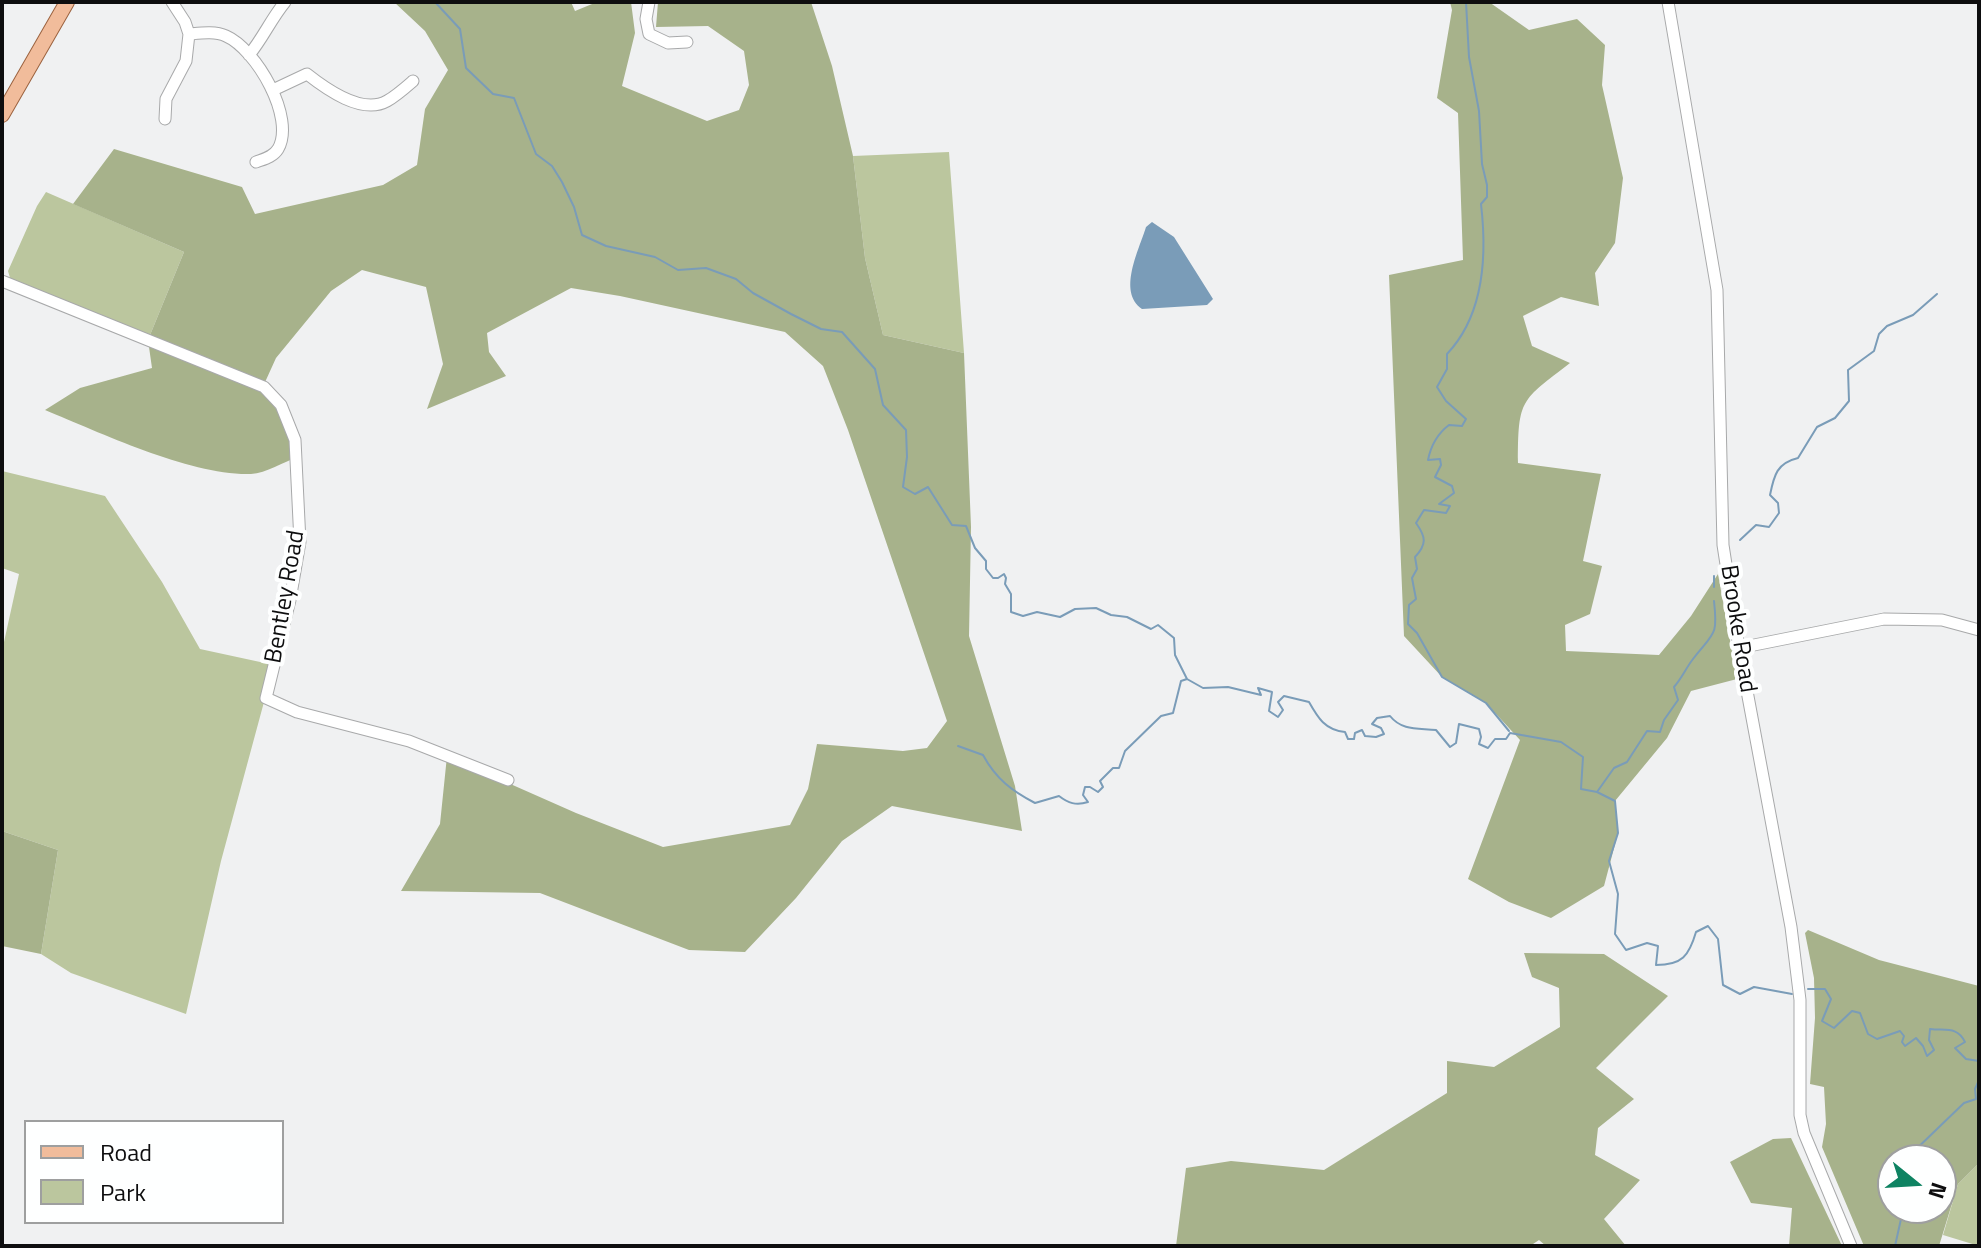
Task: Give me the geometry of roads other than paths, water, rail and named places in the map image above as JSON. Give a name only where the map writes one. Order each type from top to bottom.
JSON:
[{"type":"main road","points":[[5,105],[67,2]]},
{"type":"street","points":[[165,119],[166,99],[186,61],[189,34],[172,2]]},
{"type":"street","points":[[249,55],[285,2]]},
{"type":"street","points":[[649,2],[646,19],[649,34],[668,43],[687,42]]},
{"type":"street","name":"Brooke Road","points":[[1668,2],[1717,290],[1723,545],[1791,927],[1800,1000],[1799,1093],[1802,1128],[1851,1246]]},
{"type":"street","points":[[189,34],[225,35],[238,43],[273,90],[281,114],[281,138],[272,156],[256,162]]},
{"type":"street","points":[[273,90],[307,74],[336,96],[371,105],[385,103],[413,81]]},
{"type":"street","name":"Bentley Road","points":[[2,281],[264,387],[281,405],[295,440],[300,542],[290,600],[266,698],[297,712],[409,741],[508,780]]},
{"type":"street","points":[[1739,648],[1884,619],[1942,620],[1979,630]]},
{"type":"water","points":[[1152,222],[1174,237],[1213,299],[1207,305],[1142,309],[1135,302],[1130,282],[1132,270],[1146,227]]},
{"type":"waterway","points":[[435,2],[460,29],[466,68],[493,94],[514,98],[536,154],[552,166],[562,182],[574,207],[582,235],[606,246],[655,257],[678,270],[706,268],[736,279],[753,293],[791,314],[821,329],[842,332],[875,369],[883,405],[906,430],[907,457],[903,487],[915,494],[928,487],[952,525],[966,526],[993,578],[1004,574],[1011,594],[1011,612],[1023,616],[1037,612],[1060,617],[1075,609],[1096,608],[1111,615],[1127,617],[1151,629],[1158,625],[1174,638],[1175,655],[1187,679],[1203,688],[1228,687],[1261,695],[1258,688],[1272,692],[1269,711],[1278,717],[1283,710],[1278,702],[1284,696],[1309,702],[1323,722],[1332,729],[1345,732],[1348,739],[1354,739],[1355,733],[1362,730],[1365,736],[1384,734],[1381,728],[1372,724],[1377,718],[1390,716],[1405,726],[1436,730],[1450,747],[1456,743],[1459,724],[1479,729],[1479,744],[1488,748],[1495,739],[1506,739],[1510,733],[1561,742],[1583,757],[1581,789],[1597,792],[1615,801],[1618,833],[1609,861],[1618,894],[1615,934],[1626,950],[1647,943],[1658,946],[1656,965],[1672,963],[1687,953],[1696,932],[1708,926],[1718,939],[1723,985],[1740,994],[1754,987],[1792,994]]},
{"type":"waterway","points":[[1466,2],[1469,57],[1487,185],[1487,197],[1481,204],[1483,264],[1476,303],[1469,321],[1447,354],[1447,369],[1437,387],[1446,401],[1466,419],[1462,426],[1449,425],[1445,428],[1435,440],[1429,455],[1428,460],[1440,459],[1441,465],[1435,477],[1452,486],[1454,493],[1439,504],[1450,506],[1446,513],[1424,510],[1416,523],[1424,540],[1415,557],[1417,569],[1412,578],[1416,599],[1409,605],[1408,624],[1417,633],[1442,677],[1486,703],[1509,731]]},
{"type":"waterway","points":[[1740,540],[1756,525],[1769,527],[1779,513],[1778,503],[1770,495],[1775,476],[1785,463],[1798,458],[1817,427],[1835,418],[1849,401],[1848,370],[1874,351],[1879,334],[1887,326],[1913,315],[1937,294]]},
{"type":"waterway","points":[[1714,576],[1714,587]]},
{"type":"waterway","points":[[1597,792],[1614,768],[1627,762],[1647,731],[1660,732],[1678,700],[1674,687],[1713,633],[1714,601]]},
{"type":"waterway","points":[[958,746],[983,755],[1005,784],[1035,803],[1059,796],[1072,803],[1088,802],[1083,795],[1085,787],[1098,792],[1103,787],[1100,781],[1113,768],[1119,768],[1125,751],[1161,716],[1173,713],[1181,681],[1187,679]]},
{"type":"waterway","points":[[1808,989],[1825,989],[1831,999],[1822,1021],[1834,1028],[1852,1011],[1860,1013],[1868,1034],[1877,1039],[1900,1031],[1905,1046],[1916,1038],[1927,1056],[1934,1050],[1929,1040],[1930,1029],[1950,1030],[1965,1042],[1955,1048],[1966,1059],[1979,1061]]},
{"type":"waterway","points":[[1921,1144],[1964,1103],[1976,1099],[1975,1089],[1979,1080]]},
{"type":"waterway","points":[[1895,1246],[1900,1224]]}]
